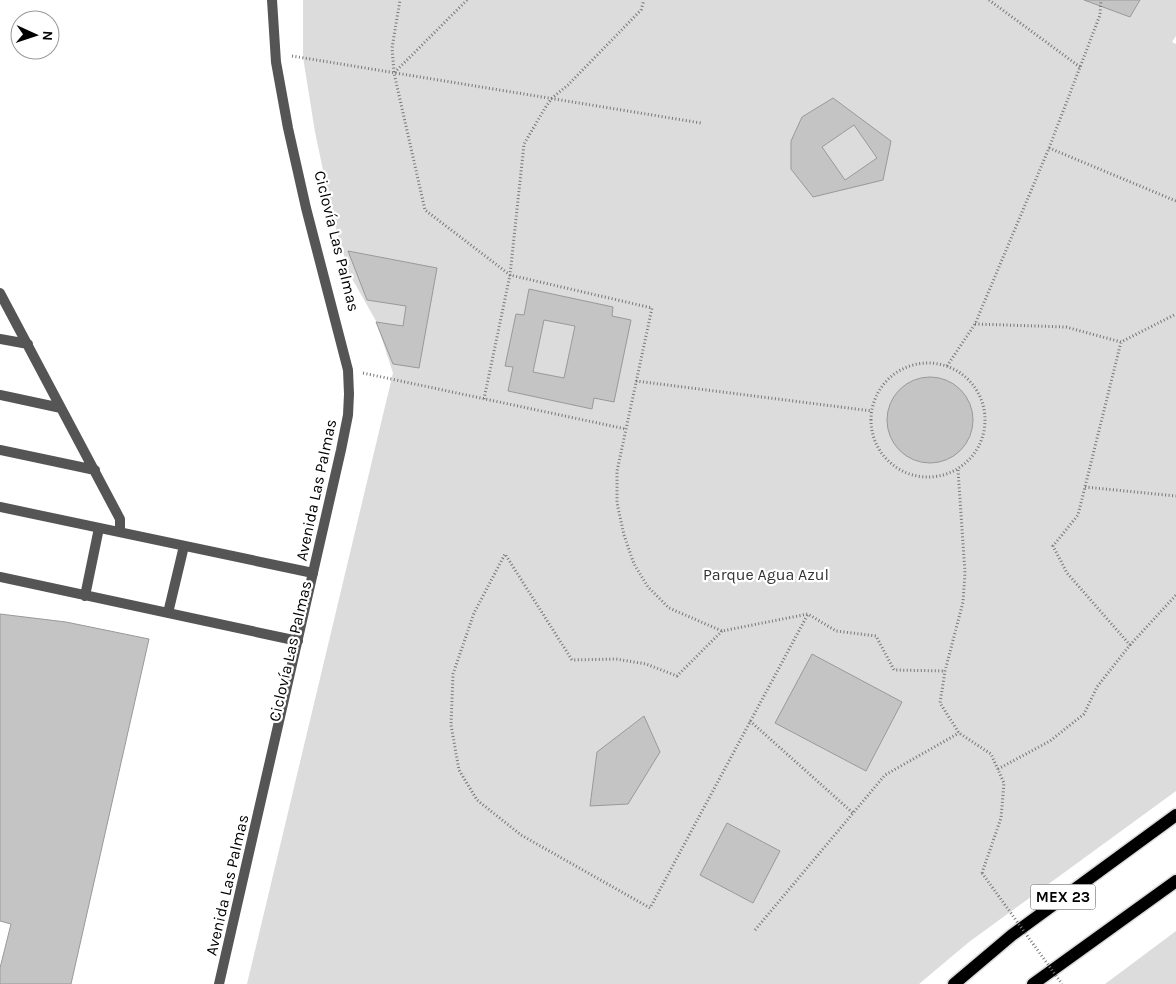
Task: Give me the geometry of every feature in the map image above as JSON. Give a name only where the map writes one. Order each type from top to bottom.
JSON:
[{"type":"main road","name":"MEX 23","points":[[954,984],[1012,935],[1176,815]]},
{"type":"main road","name":"MEX 23","points":[[1033,984],[1176,881]]},
{"type":"street","name":"Avenida Las Palmas","points":[[219,984],[348,415],[348,370],[306,208],[288,128],[276,53],[272,0]]},
{"type":"street","points":[[0,293],[120,518],[120,532]]},
{"type":"street","points":[[0,339],[28,344]]},
{"type":"street","points":[[0,395],[61,408]]},
{"type":"street","points":[[0,450],[94,470]]},
{"type":"street","points":[[0,508],[313,573]]},
{"type":"street","points":[[85,596],[99,528]]},
{"type":"street","points":[[168,613],[184,546]]},
{"type":"street","points":[[0,578],[298,641]]},
{"type":"path","points":[[400,0],[392,48],[394,73],[425,210],[510,275],[652,308],[617,471],[617,503],[624,535],[634,564],[648,587],[669,608],[722,631]]},
{"type":"path","points":[[394,73],[467,0]]},
{"type":"path","points":[[484,399],[510,275],[524,144],[544,108],[552,98],[568,85],[641,10],[644,0]]},
{"type":"path","points":[[989,0],[1080,67]]},
{"type":"path","points":[[947,366],[976,324],[1049,148],[1100,15],[1101,0]]},
{"type":"path","points":[[276,53],[701,122]]},
{"type":"path","points":[[1049,148],[1176,202]]},
{"type":"path","points":[[976,324],[1066,327],[1122,342],[1176,314]]},
{"type":"path","points":[[1122,342],[1078,515],[1053,546],[1067,573],[1130,645]]},
{"type":"path","points":[[927,363],[947,366],[963,375],[976,388],[984,405],[985,424],[981,442],[972,458],[958,470],[940,477],[922,478],[904,473],[889,462],[878,447],[872,430],[872,411],[878,392],[891,377],[908,367],[927,363]]},
{"type":"path","points":[[348,370],[626,429]]},
{"type":"path","points":[[636,381],[872,411]]},
{"type":"path","points":[[958,470],[966,573],[963,602],[945,671],[940,703],[959,733],[991,754],[1004,783],[1001,818],[982,873],[1062,984]]},
{"type":"path","points":[[1086,487],[1176,496]]},
{"type":"path","points":[[808,614],[650,908],[521,835],[477,800],[459,770],[451,725],[453,674],[474,613],[506,554],[572,660],[616,658],[646,664],[677,676],[722,631],[808,614],[836,631],[876,636],[894,670],[945,671]]},
{"type":"path","points":[[998,769],[1050,742],[1084,714],[1097,687],[1130,645],[1176,595]]},
{"type":"path","points":[[750,721],[853,814]]},
{"type":"path","points":[[755,930],[885,775],[959,733]]},
{"type":"green space","name":"Parque Agua Azul","points":[[303,0],[1176,0],[1176,36],[1172,42],[1176,44],[1176,791],[969,942],[919,984],[247,984],[393,373],[376,321],[350,275],[334,222],[315,132],[303,57]]},
{"type":"green space","points":[[1176,931],[1176,984],[1105,984]]},
{"type":"building","points":[[1084,0],[1140,0],[1130,17]]},
{"type":"building","points":[[833,98],[891,141],[883,180],[813,197],[791,169],[791,141],[802,117]]},
{"type":"building","points":[[854,125],[877,158],[845,180],[822,147]]},
{"type":"building","points":[[348,251],[437,268],[419,368],[393,364],[376,322],[403,326],[406,306],[367,300]]},
{"type":"building","points":[[529,289],[613,307],[612,316],[631,320],[614,402],[594,398],[592,409],[508,391],[513,367],[505,366],[516,314],[524,315]],"holes":[[[544,320],[575,326],[564,378],[533,372]]]},
{"type":"building","points":[[930,377],[946,381],[960,390],[969,404],[973,420],[969,436],[960,450],[946,459],[930,463],[914,459],[900,450],[891,436],[887,420],[891,404],[900,390],[914,381]]},
{"type":"building","points":[[0,614],[66,622],[149,639],[71,984],[0,984],[0,968],[11,924],[0,921]]},
{"type":"building","points":[[812,654],[902,702],[866,771],[775,723]]},
{"type":"building","points":[[644,716],[660,752],[628,804],[590,806],[597,752]]},
{"type":"building","points":[[727,823],[780,851],[753,903],[700,875]]}]
